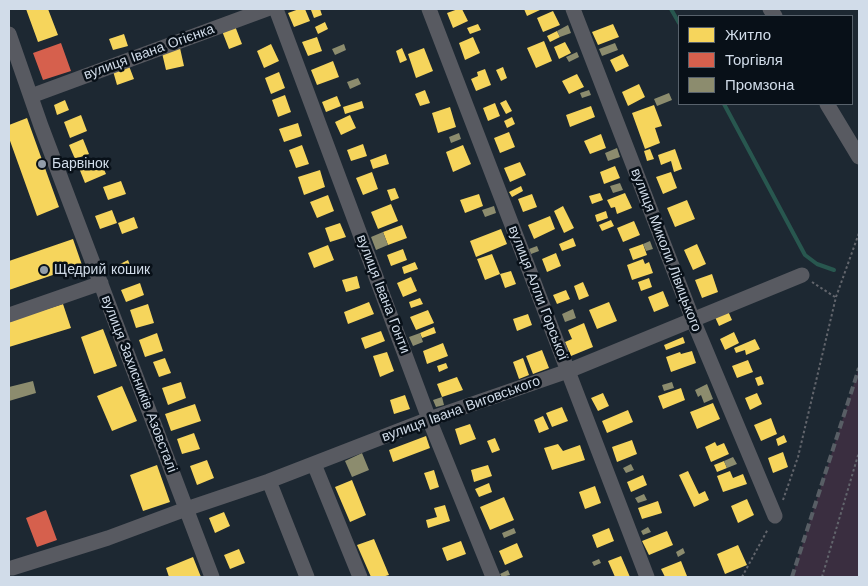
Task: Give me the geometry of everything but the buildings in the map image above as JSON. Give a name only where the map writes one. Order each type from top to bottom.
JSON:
[{"type":"street","name":"вулиця Івана Огієнка","points":[[31,96],[267,9]]},
{"type":"street","name":"вулиця Івана Гонти","points":[[276,9],[429,419],[493,577]]},
{"type":"street","name":"вулиця Алли Горської","points":[[429,9],[647,577]]},
{"type":"street","name":"вулиця Миколи Лівицького","points":[[574,9],[693,320],[775,516]]},
{"type":"street","name":"вулиця Захисників Азовсталі","points":[[9,34],[212,577]]},
{"type":"street","points":[[828,105],[859,156]]},
{"type":"street","name":"вулиця Івана Виговського","points":[[186,509],[269,481],[429,419],[568,371],[802,275]]},
{"type":"street","points":[[9,315],[101,283]]},
{"type":"street","points":[[314,464],[360,577]]},
{"type":"street","points":[[269,481],[308,577]]},
{"type":"street","points":[[12,567],[108,538],[186,509]]},
{"type":"path","points":[[742,577],[775,516],[795,469],[836,297],[859,233]]},
{"type":"path","points":[[802,275],[836,297]]},
{"type":"path","points":[[822,577],[859,452]]},
{"type":"shaded area","points":[[859,368],[859,577],[792,577]]},
{"type":"waterway","points":[[671,9],[678,21]]},
{"type":"waterway","points":[[725,105],[805,255],[817,264],[834,270]]},
{"type":"railway","points":[[792,577],[859,368]]},
{"type":"place","name":"Барвінок","points":[[42,164]]},
{"type":"place","name":"Щедрий кошик","points":[[44,270]]}]
